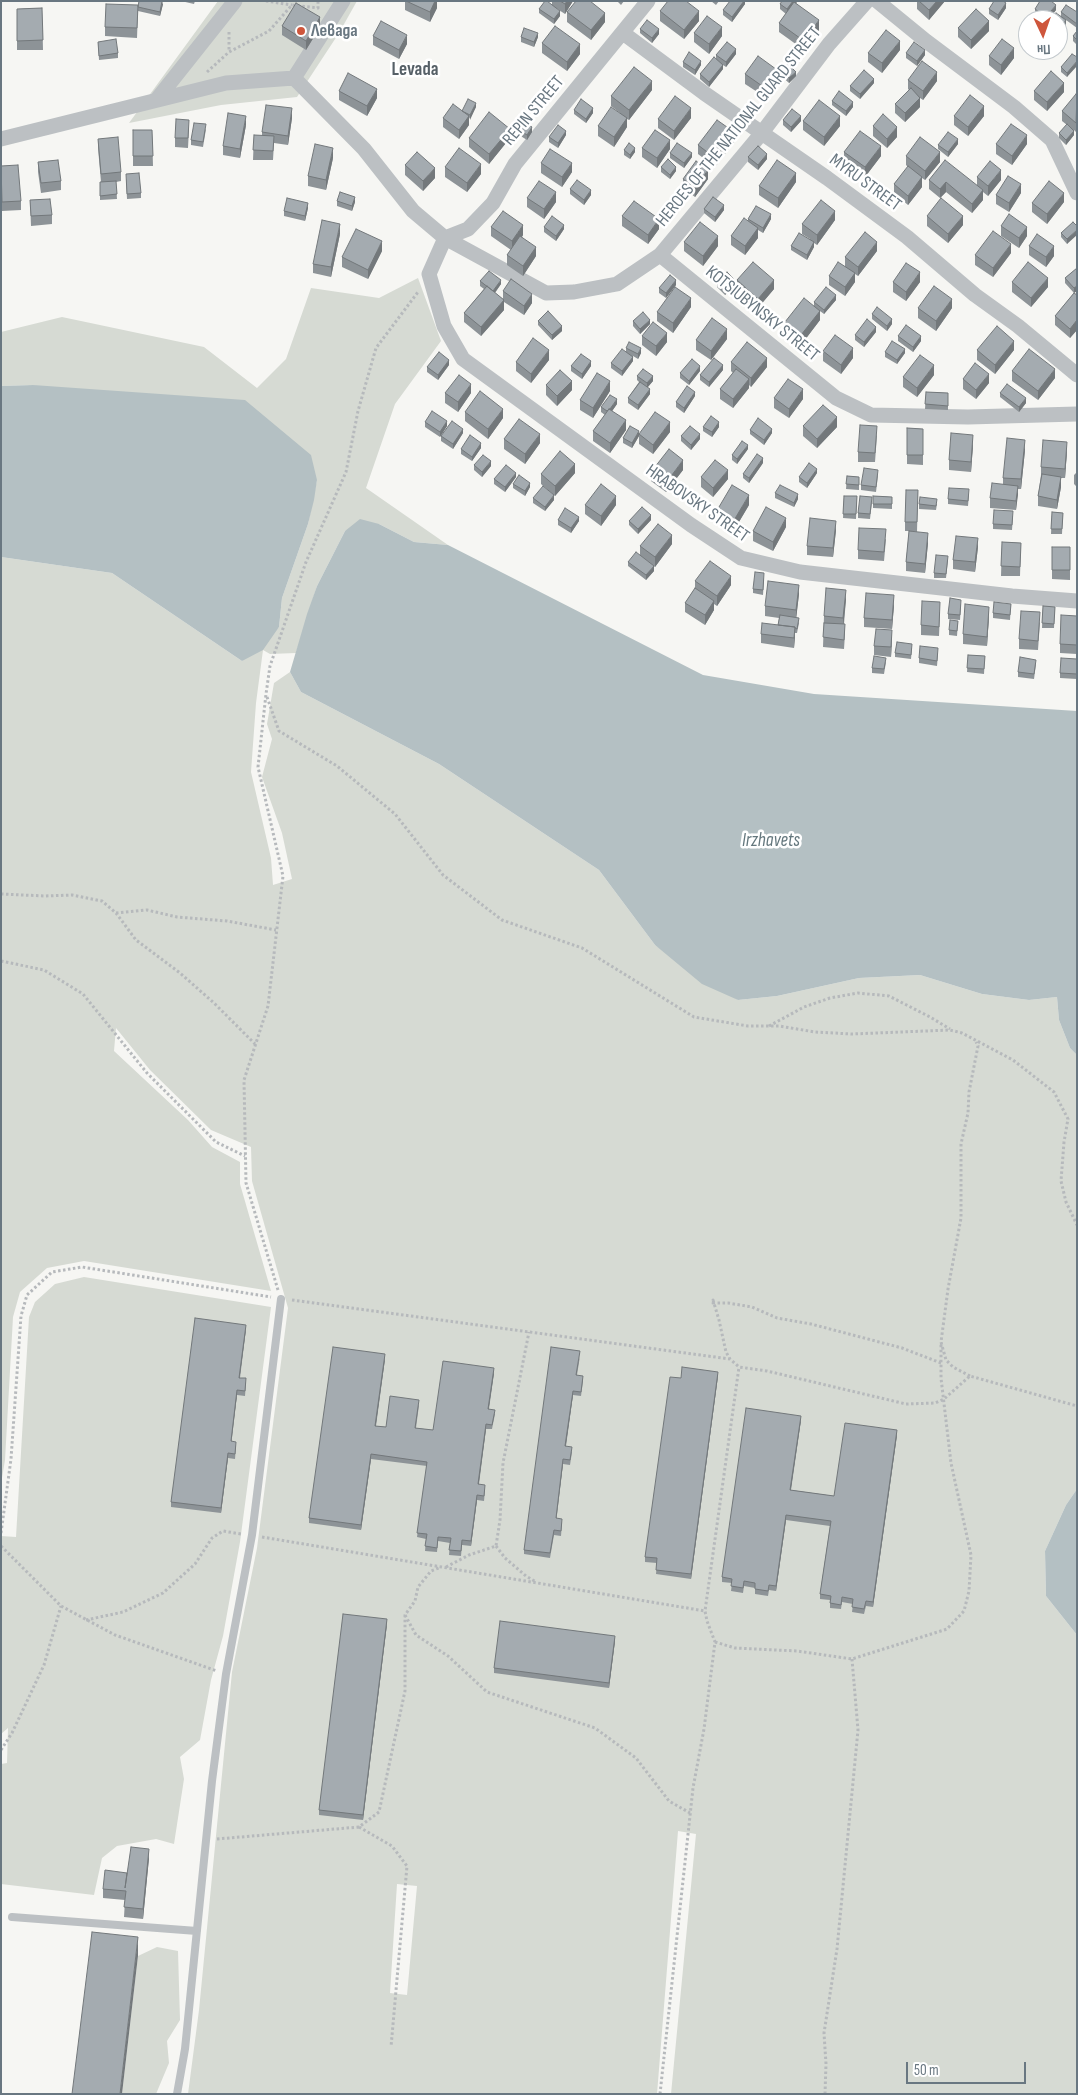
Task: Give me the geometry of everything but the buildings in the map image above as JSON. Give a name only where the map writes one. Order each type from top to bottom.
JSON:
[{"type":"street","points":[[158,98],[235,1]]},
{"type":"street","points":[[294,78],[323,27],[343,1]]},
{"type":"street","name":"REPIN STREET","points":[[445,238],[468,229],[493,203],[515,164],[648,1]]},
{"type":"street","name":"HEROES OF THE NATIONAL GUARD STREET","points":[[660,255],[761,134],[829,44],[867,1]]},
{"type":"street","points":[[877,1],[926,41],[1014,107],[1052,140],[1077,193]]},
{"type":"street","name":"MYRU STREET","points":[[623,33],[761,134],[827,178],[907,237],[975,295],[1018,326],[1077,375]]},
{"type":"street","points":[[1,138],[158,98],[226,83],[294,78],[364,149],[414,211],[445,238],[546,293],[574,292],[617,284],[660,255]]},
{"type":"street","points":[[429,274],[445,238]]},
{"type":"street","name":"KOTSIUBYNSKY STREET","points":[[660,255],[836,398],[871,415],[968,417],[1077,414]]},
{"type":"street","name":"HRABOVSKY STREET","points":[[429,274],[444,326],[463,359],[691,525],[741,558],[800,572],[1012,596],[1077,601]]},
{"type":"lane","points":[[177,2094],[185,2049],[206,1840],[226,1674],[252,1535],[281,1299]]},
{"type":"lane","points":[[12,1917],[197,1931]]},
{"type":"path","points":[[266,1],[318,8],[318,1]]},
{"type":"path","points":[[203,75],[229,52],[269,31],[292,5]]},
{"type":"path","points":[[281,1299],[246,1183],[245,1156],[244,1080],[268,1006],[283,876],[258,767],[270,666],[306,562],[346,472],[358,411],[376,348],[404,312],[429,274]]},
{"type":"path","points":[[266,694],[279,731],[337,766],[395,814],[443,875],[502,920],[582,948],[694,1017],[748,1026],[769,1026],[852,1034],[950,1030],[962,1033],[1013,1060],[1054,1092],[1068,1119],[1061,1181],[1066,1202],[1077,1225]]},
{"type":"path","points":[[1,894],[72,895],[102,901],[116,913],[136,940],[201,991],[256,1044]]},
{"type":"path","points":[[116,913],[147,910],[177,917],[227,921],[276,930]]},
{"type":"path","points":[[1,961],[44,970],[83,994],[147,1073],[216,1142],[245,1156]]},
{"type":"path","points":[[769,1026],[804,1007],[830,998],[858,993],[889,996],[930,1017],[950,1030]]},
{"type":"path","points":[[716,1642],[735,1648],[797,1651],[852,1659],[946,1629],[964,1611],[969,1591],[972,1555],[951,1463],[941,1363],[941,1342],[943,1317],[961,1218],[962,1144],[978,1046],[976,1040]]},
{"type":"path","points":[[1,1533],[11,1459],[21,1316],[27,1295],[52,1272],[82,1267],[281,1299],[730,1359]]},
{"type":"path","points":[[941,1363],[902,1348],[811,1324],[777,1318],[752,1307],[728,1303],[720,1303],[713,1302],[713,1300],[715,1307],[717,1314],[719,1320],[726,1352],[730,1359],[739,1367],[768,1371],[906,1404],[935,1403],[944,1399],[970,1376]]},
{"type":"path","points":[[529,1332],[503,1463],[500,1520],[496,1546],[505,1558],[526,1576],[539,1583]]},
{"type":"path","points":[[941,1342],[946,1360],[953,1367],[970,1376],[1077,1406]]},
{"type":"path","points":[[660,2094],[690,1813],[716,1642],[705,1611],[739,1367]]},
{"type":"path","points":[[86,1620],[123,1612],[163,1593],[195,1564],[212,1538],[223,1531],[705,1611]]},
{"type":"path","points":[[1,1546],[61,1606],[115,1635],[226,1674]]},
{"type":"path","points":[[206,1840],[359,1827],[379,1812],[405,1691],[405,1615],[415,1601],[418,1587],[431,1571],[496,1546]]},
{"type":"path","points":[[1,1750],[12,1733],[44,1665],[61,1606]]},
{"type":"path","points":[[405,1615],[416,1635],[448,1656],[487,1692],[595,1728],[636,1758],[669,1801],[690,1813]]},
{"type":"path","points":[[824,2094],[826,2064],[824,2032],[838,1949],[858,1730],[852,1659]]},
{"type":"path","points":[[359,1827],[392,1846],[407,1866],[390,2047]]},
{"type":"shaded area","points":[[218,1],[357,1],[339,33],[297,97],[221,105],[129,123]]},
{"type":"shaded area","points":[[418,278],[441,341],[395,404],[366,488],[448,545],[414,542],[379,524],[345,531],[317,586],[296,653],[270,654],[263,650],[256,703],[251,772],[271,858],[273,885],[292,879],[282,833],[262,777],[272,739],[267,724],[274,683],[290,672],[301,692],[439,764],[599,870],[655,945],[738,1000],[777,996],[859,978],[920,975],[982,994],[1029,1000],[1057,997],[1059,1020],[1070,1048],[1077,1055],[1077,1489],[1066,1505],[1045,1551],[1046,1596],[1077,1635],[1077,2094],[671,2094],[696,1834],[678,1831],[657,2094],[188,2094],[199,2010],[232,1672],[257,1548],[288,1308],[252,1181],[251,1147],[211,1130],[150,1070],[116,1028],[114,1051],[188,1120],[212,1147],[240,1162],[240,1184],[271,1291],[84,1261],[47,1268],[20,1292],[13,1317],[5,1460],[1,1484],[1,557],[112,573],[242,661],[279,627],[282,598],[308,524],[317,480],[33,385],[1,386],[1,332],[62,317],[204,347],[257,388],[286,359],[311,288],[379,298]],"holes":[[[397,1884],[417,1886],[407,1995],[390,1993]]]},
{"type":"shaded area","points":[[84,1277],[271,1307],[240,1542],[223,1636],[211,1680],[200,1740],[180,1757],[184,1779],[174,1844],[156,1839],[117,1846],[102,1858],[94,1895],[1,1884],[1,1764],[7,1763],[8,1728],[1,1734],[1,1536],[16,1537],[29,1317],[35,1302],[55,1284]]},
{"type":"shaded area","points":[[157,1947],[178,1951],[180,2020],[167,2041],[169,2063],[156,2094],[122,2094],[138,1956]]},
{"type":"water","points":[[33,385],[245,400],[311,455],[317,480],[314,500],[308,524],[282,598],[279,627],[263,650],[242,661],[112,573],[1,557],[1,386]]},
{"type":"water","name":"Irzhavets","points":[[360,519],[379,524],[414,542],[448,545],[703,675],[814,694],[1077,711],[1077,1055],[1070,1048],[1059,1020],[1057,997],[1029,1000],[982,994],[920,975],[859,978],[777,996],[738,1000],[702,984],[655,945],[599,870],[439,764],[301,692],[290,672],[307,614],[317,586],[345,531]]},
{"type":"water","points":[[1077,1489],[1077,1635],[1046,1596],[1045,1551],[1066,1505]]},
{"type":"place","name":"Левада","points":[[301,31]]},
{"type":"district","name":"Levada","points":[[415,70]]}]
